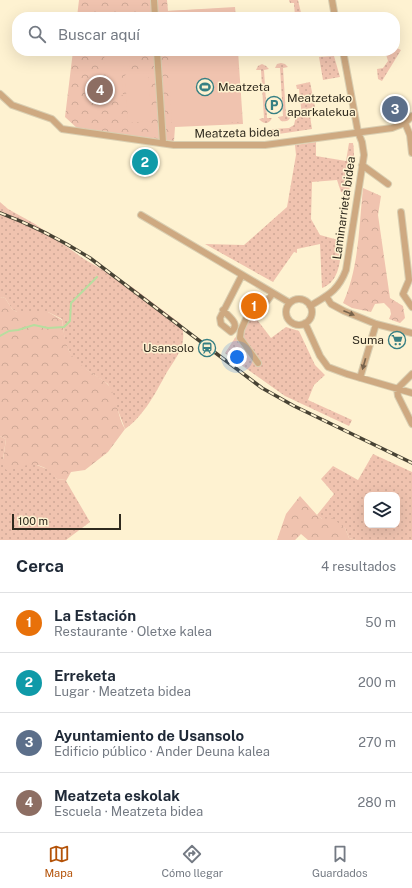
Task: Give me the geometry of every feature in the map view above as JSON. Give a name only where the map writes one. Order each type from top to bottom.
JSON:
[{"type":"street","points":[[154,0],[155,12]]},
{"type":"street","points":[[332,0],[335,12]]},
{"type":"street","points":[[157,56],[163,143]]},
{"type":"street","name":"Laminarrieta bidea","points":[[310,306],[337,288],[342,282],[346,270],[364,155],[343,56]]},
{"type":"street","name":"Meatzeta bidea","points":[[0,94],[12,105],[52,119],[62,130],[174,145],[265,145],[392,128],[405,123]]},
{"type":"street","points":[[412,116],[405,123],[410,135],[412,153]]},
{"type":"street","points":[[362,165],[388,184]]},
{"type":"street","points":[[401,212],[409,280],[403,294],[412,307]]},
{"type":"street","points":[[140,215],[290,303]]},
{"type":"street","points":[[223,310],[242,275]]},
{"type":"street","points":[[258,363],[240,338],[241,330],[247,317],[267,301],[273,293]]},
{"type":"street","points":[[326,296],[331,304],[344,311],[376,324],[412,333]]},
{"type":"street","points":[[297,300],[305,301],[310,306],[312,314],[305,323],[297,325],[290,321],[286,314],[286,310],[290,303],[297,300]]},
{"type":"street","points":[[305,323],[320,356],[328,367],[412,393]]},
{"type":"street","points":[[360,378],[376,324]]},
{"type":"street","points":[[397,389],[412,374]]},
{"type":"street","points":[[397,389],[398,396],[412,424]]},
{"type":"green space","points":[[79,0],[167,0],[168,11],[235,7],[236,12],[78,12]]},
{"type":"green space","points":[[289,0],[298,0],[301,12],[295,12],[294,3],[290,3]]},
{"type":"green space","points":[[234,8],[234,12],[165,12]]},
{"type":"green space","points":[[72,56],[238,56],[243,124],[175,127],[174,141],[78,129],[65,117]]},
{"type":"green space","points":[[104,56],[129,56],[130,66],[121,67],[123,95],[107,96]]},
{"type":"green space","name":"Meatzeta","points":[[168,56],[237,56],[242,122],[172,126]]},
{"type":"green space","points":[[334,56],[340,77],[323,80],[319,57]]},
{"type":"green space","points":[[386,56],[397,56],[382,81],[378,79],[377,69],[383,68],[388,61]]},
{"type":"green space","points":[[281,63],[288,67],[283,68],[286,116],[291,116],[287,121],[281,121],[278,117],[283,116],[280,68],[275,68],[277,64]]},
{"type":"green space","points":[[262,64],[269,69],[264,70],[267,118],[272,118],[266,123],[259,119],[264,118],[261,70],[256,70],[258,66]]},
{"type":"green space","points":[[148,73],[151,121],[128,123],[125,75]]},
{"type":"green space","points":[[310,82],[315,107],[309,109],[312,129],[272,135],[254,135],[258,130],[289,128],[294,125],[296,116],[302,116],[299,89],[297,89],[296,85]]},
{"type":"green space","points":[[316,142],[316,156],[346,161],[349,143],[353,143],[354,149],[354,161],[349,193],[341,192],[337,180],[312,182],[311,219],[320,235],[342,241],[340,261],[336,275],[328,285],[322,288],[320,244],[297,249],[297,253],[294,252],[273,282],[205,244],[244,245],[287,207],[296,155],[295,145]]},
{"type":"green space","points":[[363,188],[381,196],[378,215],[390,298],[403,306],[405,318],[400,323],[389,319],[391,314],[390,309],[384,303],[375,304],[371,312],[352,308],[343,303],[352,276],[355,261]]},
{"type":"green space","points":[[0,202],[8,209],[35,224],[84,259],[132,287],[181,324],[183,339],[178,354],[144,411],[125,429],[108,384],[78,364],[71,355],[65,342],[62,319],[48,312],[17,312],[12,309],[5,298],[0,297]]},
{"type":"green space","points":[[0,297],[5,298],[12,309],[17,312],[48,312],[62,320],[69,351],[84,367],[108,384],[114,396],[120,419],[125,429],[108,452],[85,470],[71,472],[66,481],[57,479],[45,468],[34,465],[6,470],[3,460],[6,439],[0,436]]},
{"type":"green space","points":[[255,317],[271,338],[286,327],[299,331],[315,365],[325,375],[314,385],[308,400],[352,420],[349,426],[285,396],[237,362],[240,358],[235,355],[232,359],[225,353],[245,323]]},
{"type":"green space","points":[[0,436],[6,439],[3,459],[34,464],[50,470],[57,479],[66,480],[90,522],[66,540],[0,540]]},
{"type":"green space","points":[[373,454],[412,472],[412,540],[356,540],[349,538],[345,528],[322,519],[317,515],[334,494],[321,479],[333,466],[358,480]]},
{"type":"green space","points":[[300,496],[322,519],[332,518],[345,528],[349,538],[356,540],[308,540],[301,534],[295,540],[277,540],[286,514]]},
{"type":"waterway","points":[[0,336],[9,331],[34,325],[48,328],[64,327],[70,321],[71,303],[97,277]]},
{"type":"railway","points":[[0,213],[46,233],[90,258],[262,388],[294,406],[412,463]]},
{"type":"place","name":"Meatzeta","points":[[205,87]]},
{"type":"place","name":"Meatzeta eskolak","points":[[100,90]]},
{"type":"place","name":"Meatzetako aparkalekua","points":[[274,105]]},
{"type":"place","name":"Ayuntamiento de Usansolo","points":[[395,109]]},
{"type":"place","name":"Erreketa","points":[[145,162]]},
{"type":"place","name":"La Estación","points":[[254,306]]},
{"type":"place","name":"Suma","points":[[397,340]]},
{"type":"place","name":"Usansolo","points":[[207,348]]}]
